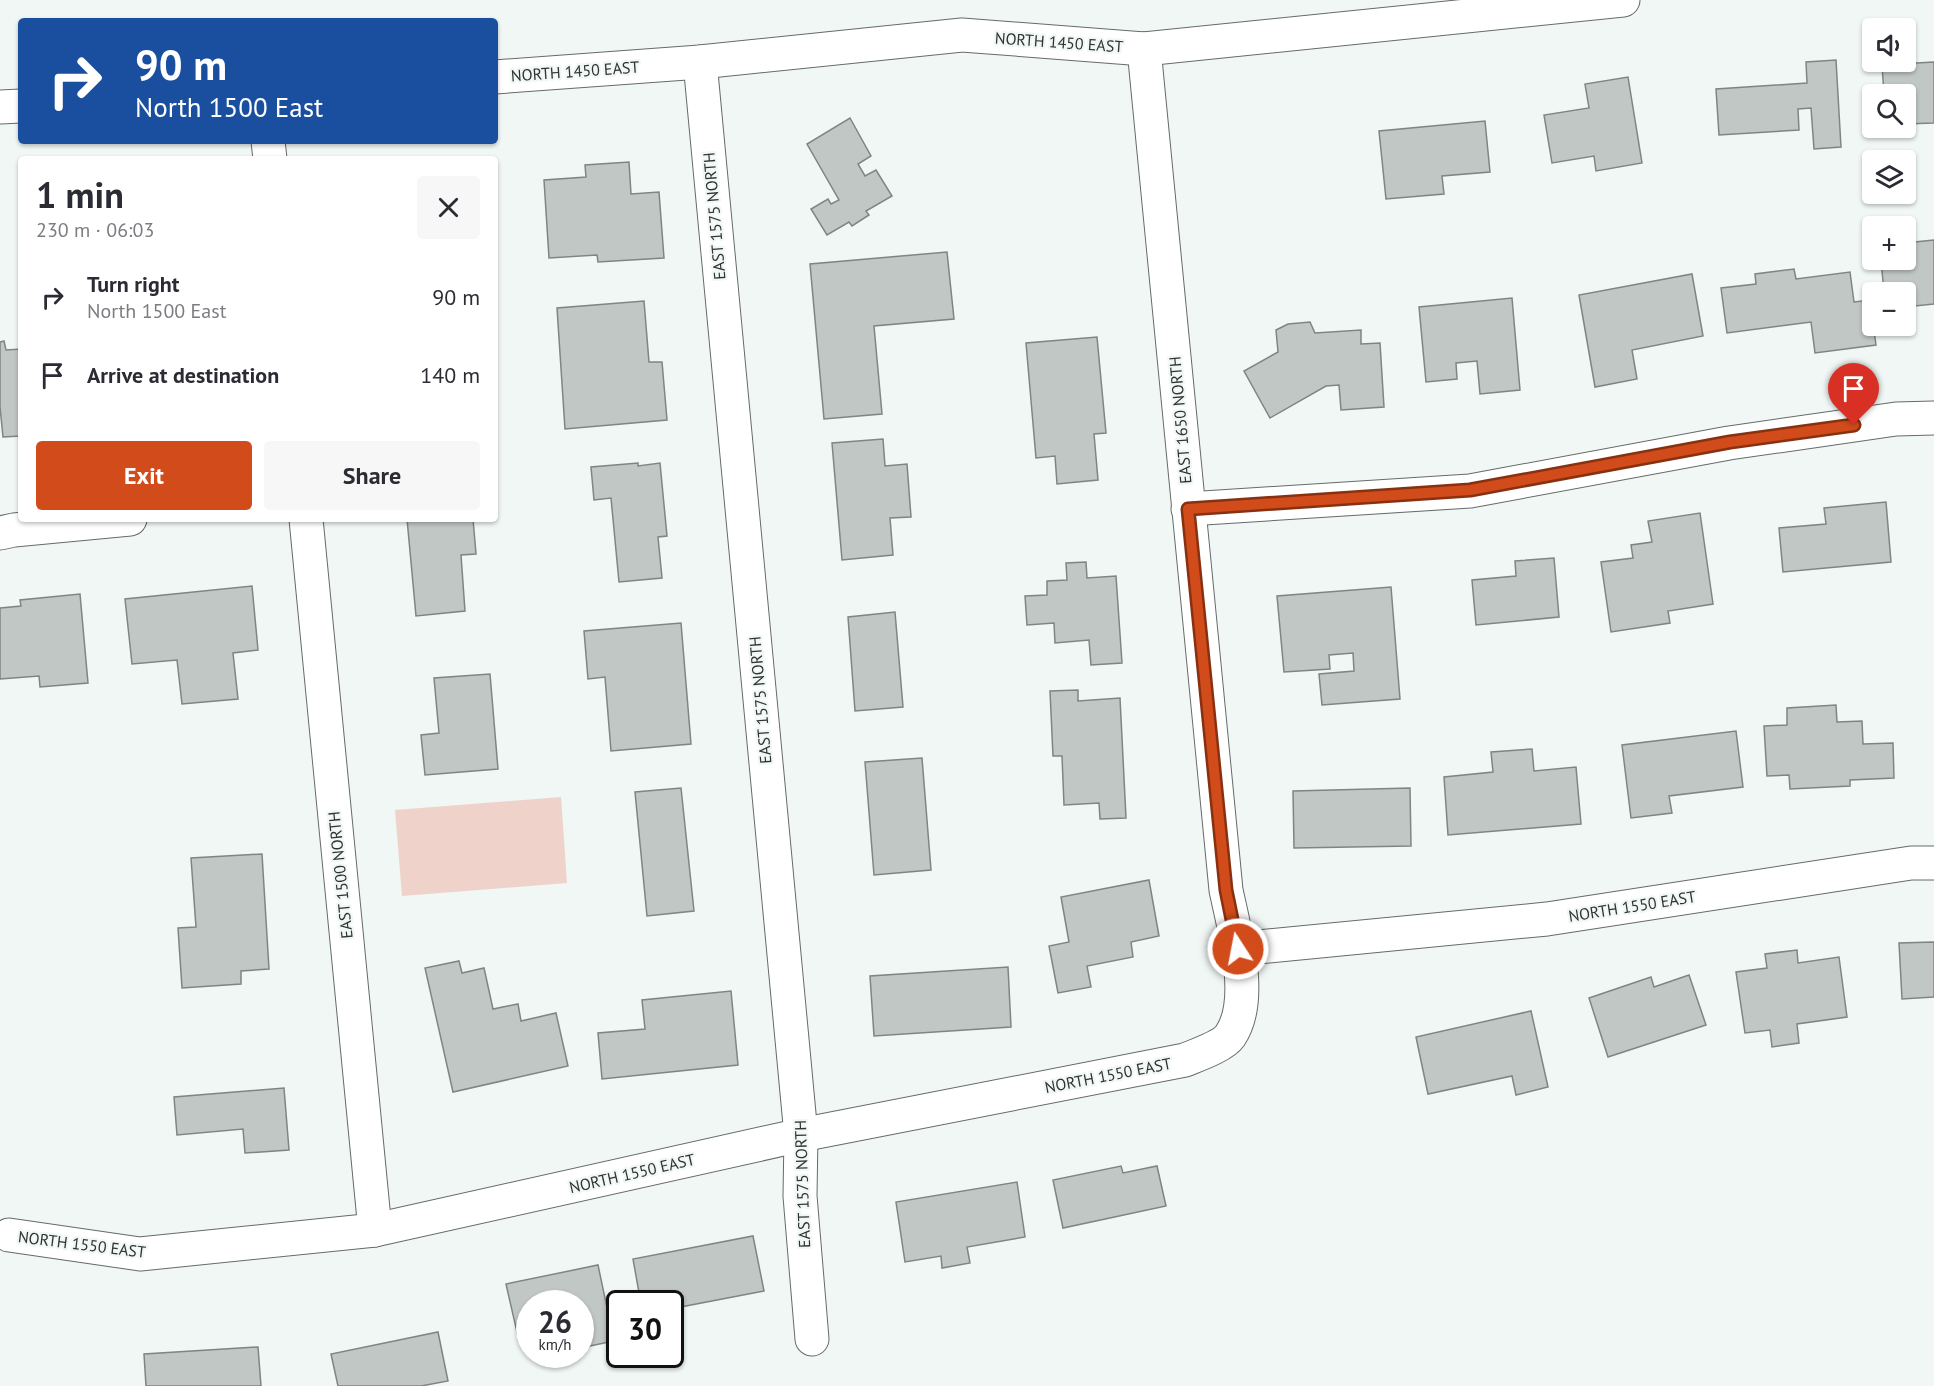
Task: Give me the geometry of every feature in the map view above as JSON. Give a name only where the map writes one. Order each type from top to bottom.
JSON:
[{"type":"street","name":"NORTH 1450 EAST","points":[[498,77],[700,62],[962,35],[1144,49],[1623,0]]},
{"type":"street","name":"EAST 1650 NORTH","points":[[1144,49],[1226,890],[1238,949],[1242,997],[1238,1021]]},
{"type":"street","name":"EAST 1575 NORTH","points":[[700,62],[801,1135],[800,1196],[812,1339]]},
{"type":"street","points":[[0,107],[18,106]]},
{"type":"street","points":[[1188,509],[1470,490],[1730,442],[1896,419],[1934,418]]},
{"type":"street","points":[[0,533],[98,522]]},
{"type":"street","name":"EAST 1500 NORTH","points":[[306,522],[375,1230]]},
{"type":"street","name":"NORTH 1550 EAST","points":[[1238,949],[1547,919],[1911,863],[1934,863]]},
{"type":"street","name":"NORTH 1550 EAST","points":[[9,1235],[140,1254],[375,1230],[801,1135],[1185,1060],[1229,1038],[1238,1021]]},
{"type":"shaded area","points":[[561,797],[567,883],[402,896],[395,810]]},
{"type":"building","points":[[1836,60],[1841,147],[1814,149],[1811,108],[1798,109],[1799,130],[1719,135],[1716,89],[1807,83],[1806,62]]},
{"type":"building","points":[[1934,62],[1934,123],[1916,124],[1916,84],[1883,84],[1882,72],[1916,72],[1916,63]]},
{"type":"building","points":[[1628,77],[1642,163],[1596,171],[1594,156],[1552,163],[1544,115],[1589,108],[1585,84]]},
{"type":"building","points":[[850,118],[871,156],[858,164],[865,176],[876,170],[892,196],[866,211],[869,215],[852,226],[849,222],[827,235],[811,209],[828,199],[831,204],[839,200],[807,144]]},
{"type":"building","points":[[1485,121],[1490,172],[1442,176],[1444,194],[1386,199],[1379,131]]},
{"type":"building","points":[[629,162],[631,194],[659,192],[664,258],[598,262],[597,255],[549,258],[544,180],[586,177],[585,165]]},
{"type":"building","points":[[1934,240],[1934,304],[1916,306],[1916,282],[1883,282],[1882,270],[1916,270],[1916,242]]},
{"type":"building","points":[[947,252],[954,319],[874,326],[882,414],[824,419],[810,264]]},
{"type":"building","points":[[1794,269],[1796,279],[1850,272],[1854,302],[1862,301],[1862,336],[1875,336],[1876,345],[1815,353],[1811,322],[1727,333],[1721,288],[1756,284],[1755,274]]},
{"type":"building","points":[[1692,274],[1703,336],[1632,350],[1637,379],[1595,387],[1579,295]]},
{"type":"building","points":[[1512,298],[1520,390],[1480,394],[1477,361],[1456,363],[1457,379],[1426,382],[1419,307]]},
{"type":"building","points":[[644,301],[649,362],[662,362],[667,420],[565,429],[557,308]]},
{"type":"building","points":[[1310,322],[1315,333],[1361,330],[1361,344],[1380,343],[1384,407],[1341,410],[1339,385],[1326,386],[1270,418],[1244,371],[1278,352],[1276,330],[1288,324]]},
{"type":"building","points":[[1097,337],[1106,433],[1094,434],[1098,480],[1057,484],[1055,456],[1036,458],[1026,343]]},
{"type":"building","points":[[4,341],[6,350],[18,349],[18,436],[3,437],[0,407],[0,342]]},
{"type":"building","points":[[883,439],[885,466],[907,464],[911,517],[890,518],[893,555],[842,560],[832,443]]},
{"type":"building","points":[[638,463],[638,466],[660,463],[667,536],[658,537],[662,578],[619,582],[611,498],[594,500],[591,467]]},
{"type":"building","points":[[1886,502],[1891,562],[1783,572],[1779,528],[1826,524],[1824,508]]},
{"type":"building","points":[[1700,513],[1713,604],[1668,611],[1670,623],[1611,632],[1601,562],[1633,558],[1631,545],[1652,542],[1648,521]]},
{"type":"building","points":[[407,522],[473,522],[476,554],[461,555],[465,611],[416,616]]},
{"type":"building","points":[[1554,558],[1559,617],[1476,625],[1472,580],[1516,576],[1515,561]]},
{"type":"building","points":[[1086,562],[1087,578],[1116,576],[1122,663],[1091,665],[1089,640],[1055,643],[1054,623],[1027,625],[1025,596],[1047,595],[1047,581],[1067,580],[1066,563]]},
{"type":"building","points":[[252,586],[258,650],[233,653],[238,699],[182,704],[177,660],[132,664],[125,599]]},
{"type":"building","points":[[1391,587],[1400,699],[1322,705],[1319,674],[1354,671],[1353,653],[1329,655],[1330,669],[1284,672],[1277,596]]},
{"type":"building","points":[[80,594],[88,683],[40,687],[39,676],[0,679],[0,608],[21,606],[20,600]]},
{"type":"building","points":[[895,612],[903,707],[855,711],[848,617]]},
{"type":"building","points":[[681,623],[691,744],[611,751],[605,677],[588,679],[584,631]]},
{"type":"building","points":[[490,674],[498,769],[425,775],[421,735],[439,733],[434,678]]},
{"type":"building","points":[[1078,690],[1078,701],[1120,698],[1126,818],[1100,819],[1099,803],[1064,805],[1062,756],[1053,756],[1050,691]]},
{"type":"building","points":[[1836,705],[1837,722],[1862,721],[1863,744],[1893,743],[1894,778],[1850,780],[1850,786],[1790,789],[1789,775],[1767,776],[1764,726],[1787,725],[1787,708]]},
{"type":"building","points":[[1736,731],[1743,787],[1669,796],[1672,813],[1631,818],[1622,745]]},
{"type":"building","points":[[1532,749],[1534,771],[1576,767],[1581,824],[1448,835],[1444,777],[1493,772],[1491,752]]},
{"type":"building","points":[[922,758],[931,870],[874,875],[865,762]]},
{"type":"building","points":[[681,788],[694,911],[647,916],[635,792]]},
{"type":"building","points":[[1410,788],[1411,846],[1294,848],[1293,791]]},
{"type":"building","points":[[262,854],[269,969],[241,971],[241,984],[182,988],[178,928],[196,927],[191,858]]},
{"type":"building","points":[[1149,880],[1159,936],[1131,942],[1133,957],[1087,966],[1091,987],[1058,993],[1049,946],[1069,942],[1061,897]]},
{"type":"building","points":[[1934,942],[1934,997],[1902,999],[1899,943]]},
{"type":"building","points":[[1797,950],[1798,963],[1839,957],[1847,1017],[1797,1024],[1799,1043],[1772,1047],[1770,1030],[1745,1033],[1736,972],[1767,968],[1765,954]]},
{"type":"building","points":[[459,961],[462,973],[484,968],[493,1009],[518,1004],[521,1021],[556,1013],[568,1066],[453,1092],[425,968]]},
{"type":"building","points":[[1008,967],[1011,1027],[874,1036],[870,976]]},
{"type":"building","points":[[1689,975],[1706,1025],[1608,1057],[1589,998],[1651,977],[1654,987]]},
{"type":"building","points":[[731,991],[738,1065],[602,1079],[598,1033],[645,1029],[642,1000]]},
{"type":"building","points":[[1531,1011],[1548,1087],[1516,1095],[1512,1076],[1428,1094],[1416,1037]]},
{"type":"building","points":[[284,1088],[289,1150],[245,1153],[243,1129],[177,1135],[174,1097]]},
{"type":"building","points":[[1121,1166],[1123,1173],[1157,1166],[1166,1206],[1063,1228],[1053,1180]]},
{"type":"building","points":[[1017,1182],[1025,1237],[967,1247],[970,1263],[942,1268],[941,1256],[905,1262],[896,1202]]},
{"type":"building","points":[[753,1236],[764,1291],[684,1306],[684,1290],[639,1290],[633,1259]]},
{"type":"building","points":[[598,1265],[606,1303],[606,1343],[594,1345],[594,1290],[516,1290],[516,1328],[506,1284]]},
{"type":"building","points":[[438,1332],[448,1381],[421,1386],[338,1386],[331,1354]]},
{"type":"building","points":[[258,1347],[261,1386],[146,1386],[144,1354]]},
{"type":"route","points":[[1238,949],[1226,890],[1188,509],[1470,490],[1730,442],[1854,425]]}]
